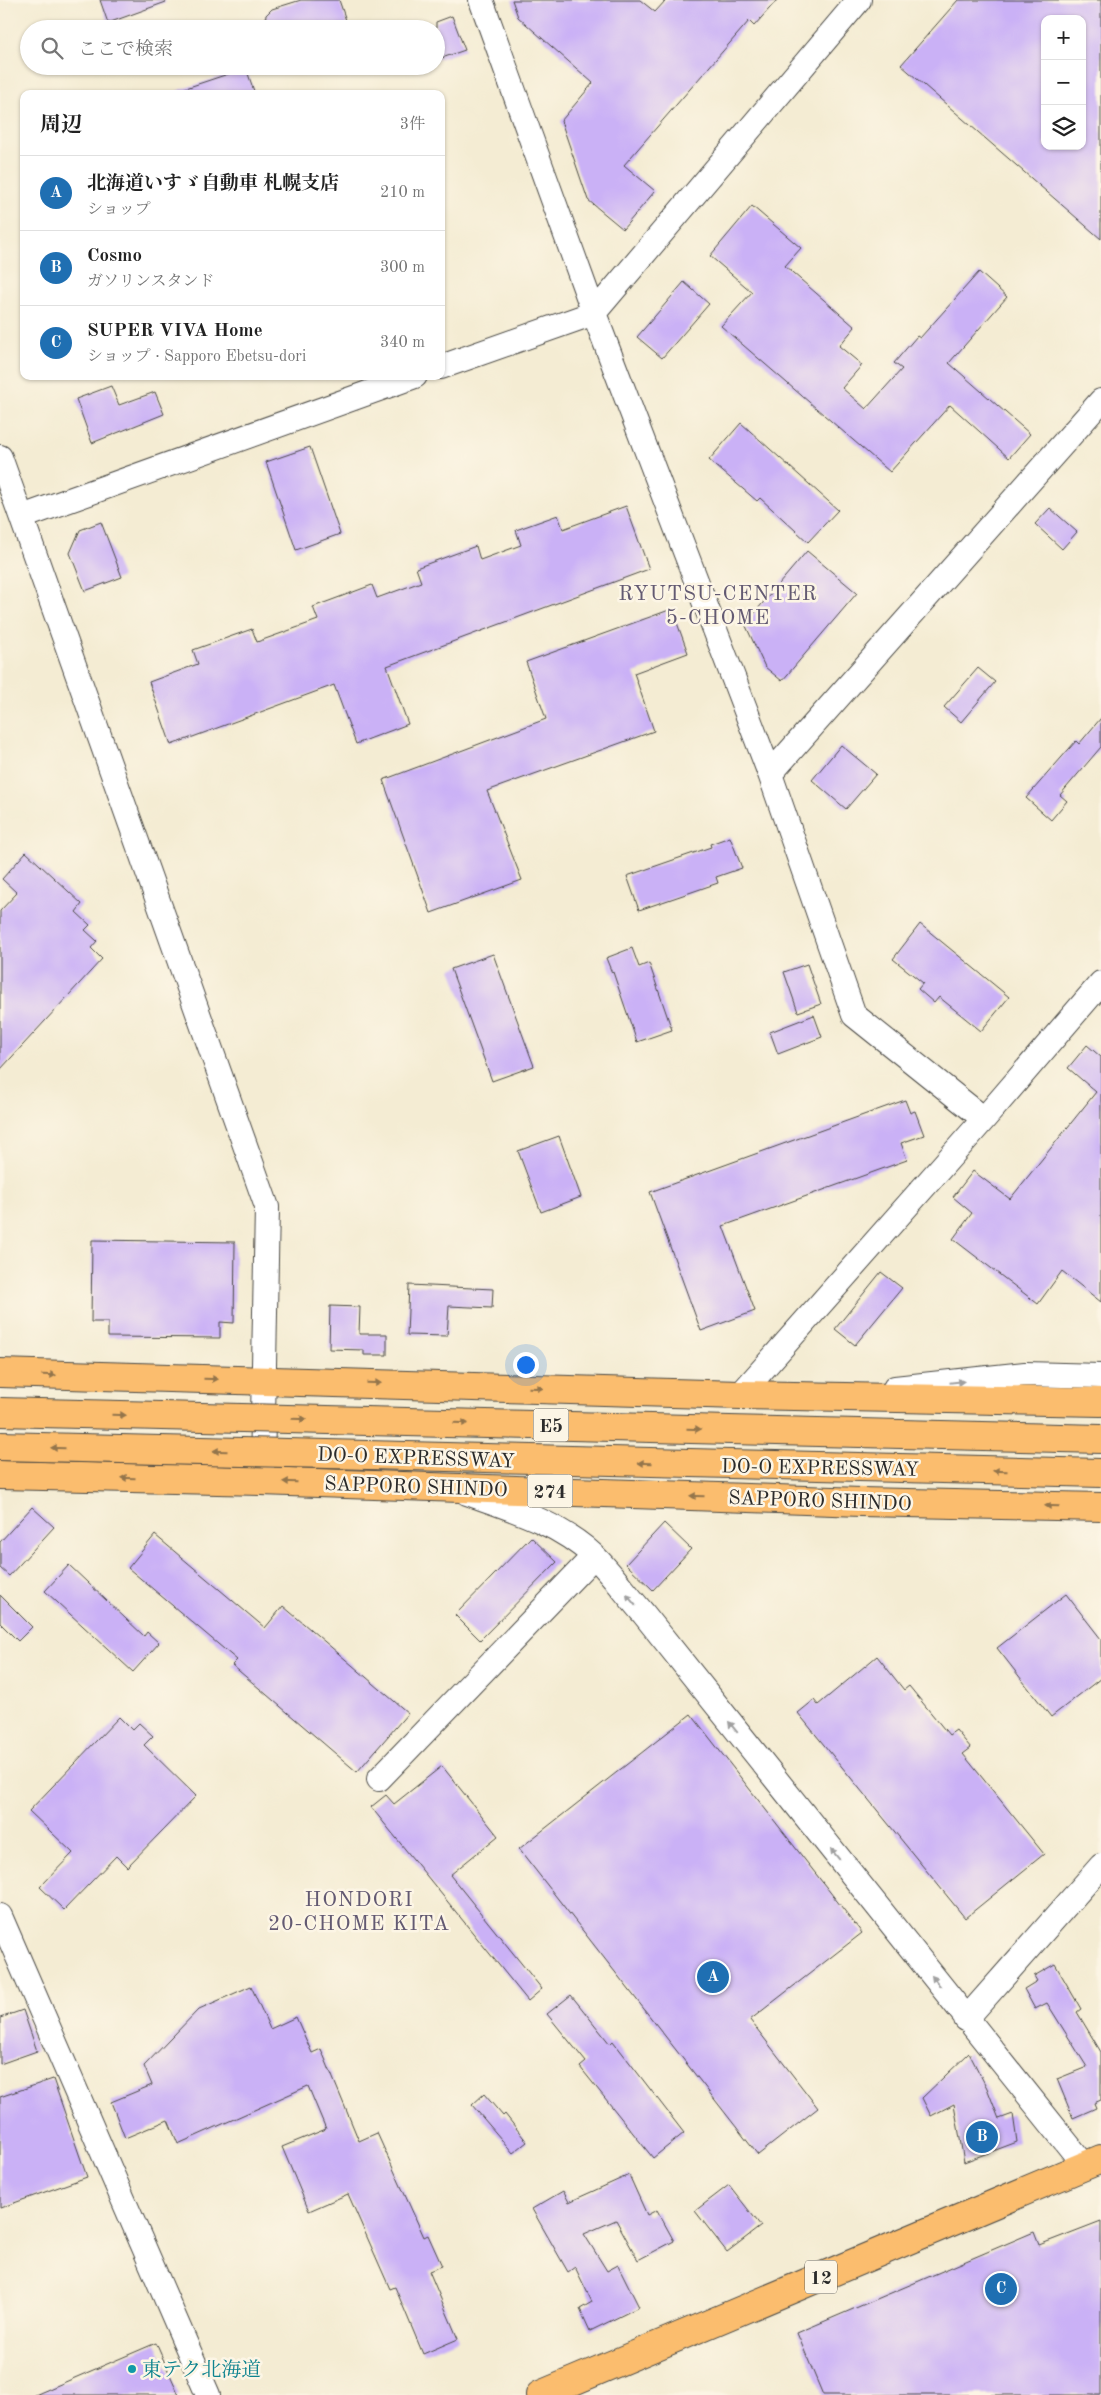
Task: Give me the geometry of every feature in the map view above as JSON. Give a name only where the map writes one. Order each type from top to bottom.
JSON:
[{"type":"highway","points":[[0,1373],[740,1395],[1101,1402]]},
{"type":"highway","name":"DO-O EXPRESSWAY","points":[[0,1412],[1101,1439]]},
{"type":"highway","name":"DO-O EXPRESSWAY","points":[[0,1446],[1101,1473]]},
{"type":"highway","name":"SAPPORO SHINDO","points":[[0,1475],[261,1481],[851,1502],[1101,1507]]},
{"type":"highway","name":"12","points":[[540,2395],[1093,2163]]},
{"type":"street","points":[[482,0],[594,313],[770,774],[854,1015],[984,1120]]},
{"type":"street","points":[[445,366],[594,313],[859,0]]},
{"type":"street","points":[[22,516],[404,380]]},
{"type":"street","points":[[770,774],[1101,401]]},
{"type":"street","points":[[0,457],[267,1207],[261,1481]]},
{"type":"street","points":[[740,1395],[984,1120],[1101,983]]},
{"type":"street","points":[[821,1396],[1025,1374],[1101,1376]]},
{"type":"street","points":[[453,1488],[533,1516],[559,1530],[594,1556],[649,1621],[966,2019],[1093,2163]]},
{"type":"street","points":[[379,1778],[594,1556]]},
{"type":"street","points":[[966,2019],[1101,1866]]},
{"type":"street","points":[[0,1916],[208,2395]]},
{"type":"building","points":[[100,0],[166,0],[166,2],[116,20],[107,20]]},
{"type":"building","points":[[301,0],[339,0],[346,20],[265,20],[266,15],[272,9]]},
{"type":"building","points":[[512,0],[640,0],[655,12],[666,0],[777,0],[754,26],[749,21],[624,165],[655,191],[623,229],[588,200],[561,121],[593,83],[518,17]]},
{"type":"building","points":[[958,0],[1101,0],[1101,239],[901,65]]},
{"type":"building","points":[[452,16],[465,50],[445,57],[445,20],[441,20]]},
{"type":"building","points":[[225,75],[248,75],[254,90],[180,90]]},
{"type":"building","points":[[752,206],[801,248],[785,266],[855,327],[839,346],[862,365],[842,388],[866,409],[902,369],[894,363],[917,336],[920,338],[979,272],[1007,297],[949,363],[1030,434],[1009,458],[950,405],[890,472],[721,326],[752,292],[710,256]]},
{"type":"building","points":[[684,282],[709,304],[662,358],[637,337]]},
{"type":"building","points":[[111,386],[119,405],[155,392],[164,414],[92,443],[76,399]]},
{"type":"building","points":[[741,423],[838,510],[808,542],[760,498],[757,501],[709,460]]},
{"type":"building","points":[[310,447],[340,534],[296,550],[266,462]]},
{"type":"building","points":[[626,506],[649,569],[387,666],[408,724],[356,744],[334,685],[171,745],[149,682],[198,664],[193,650],[252,629],[257,642],[318,620],[313,607],[372,585],[377,598],[421,582],[416,568],[476,546],[480,560],[521,545],[516,530],[558,515],[563,529]]},
{"type":"building","points":[[1050,508],[1077,532],[1062,549],[1035,524]]},
{"type":"building","points":[[101,522],[122,577],[85,591],[70,553],[80,530]]},
{"type":"building","points":[[807,551],[857,593],[782,681],[765,667],[745,624]]},
{"type":"building","points":[[672,609],[688,653],[634,673],[654,731],[487,791],[522,880],[431,913],[383,780],[546,719],[526,662]]},
{"type":"building","points":[[978,668],[995,682],[961,722],[944,707]]},
{"type":"building","points":[[1101,718],[1101,747],[1060,795],[1067,801],[1051,820],[1026,798],[1076,741],[1079,744]]},
{"type":"building","points":[[841,745],[876,774],[846,809],[812,780]]},
{"type":"building","points":[[730,837],[742,868],[716,877],[718,883],[639,910],[627,876],[711,847],[710,844]]},
{"type":"building","points":[[26,852],[82,904],[76,912],[90,925],[85,930],[97,941],[91,948],[102,959],[0,1070],[0,911],[17,893],[2,879]]},
{"type":"building","points":[[920,924],[1009,997],[981,1031],[939,997],[934,1003],[918,989],[923,983],[893,959]]},
{"type":"building","points":[[632,948],[639,967],[649,963],[672,1030],[637,1042],[613,972],[606,958]]},
{"type":"building","points":[[493,954],[534,1066],[492,1081],[451,969]]},
{"type":"building","points":[[807,964],[821,1004],[798,1012],[784,972]]},
{"type":"building","points":[[814,1015],[822,1037],[778,1054],[770,1032]]},
{"type":"building","points":[[1087,1045],[1101,1057],[1101,1302],[1062,1271],[1038,1304],[953,1239],[972,1213],[953,1197],[973,1171],[1010,1199],[1096,1092],[1068,1068]]},
{"type":"building","points":[[905,1100],[910,1113],[915,1111],[924,1135],[901,1143],[907,1160],[723,1226],[755,1311],[701,1331],[650,1192]]},
{"type":"building","points":[[559,1136],[581,1197],[541,1212],[518,1151]]},
{"type":"building","points":[[92,1240],[235,1242],[234,1323],[220,1322],[220,1338],[108,1337],[108,1322],[91,1322]]},
{"type":"building","points":[[881,1272],[902,1288],[855,1345],[835,1329]]},
{"type":"building","points":[[409,1285],[493,1289],[492,1308],[449,1306],[447,1336],[407,1335]]},
{"type":"building","points":[[330,1306],[360,1307],[359,1334],[387,1334],[387,1355],[364,1355],[364,1350],[329,1349]]},
{"type":"building","points":[[32,1507],[54,1527],[9,1576],[0,1568],[0,1542]]},
{"type":"building","points":[[664,1523],[691,1549],[653,1590],[626,1564]]},
{"type":"building","points":[[155,1535],[265,1628],[283,1606],[408,1713],[357,1772],[232,1665],[237,1660],[128,1568]]},
{"type":"building","points":[[531,1537],[557,1562],[480,1640],[455,1615]]},
{"type":"building","points":[[69,1565],[144,1636],[147,1632],[159,1643],[133,1672],[45,1591]]},
{"type":"building","points":[[1066,1594],[1101,1639],[1101,1678],[1051,1717],[997,1648]]},
{"type":"building","points":[[0,1595],[32,1627],[18,1641],[0,1623]]},
{"type":"building","points":[[877,1656],[904,1690],[909,1686],[949,1735],[956,1730],[971,1748],[963,1754],[1044,1854],[965,1918],[798,1713],[814,1700],[818,1705]]},
{"type":"building","points":[[691,1714],[862,1933],[750,2020],[818,2108],[758,2155],[519,1849]]},
{"type":"building","points":[[119,1717],[132,1730],[139,1723],[153,1736],[144,1745],[196,1796],[127,1867],[116,1856],[64,1910],[40,1887],[73,1853],[29,1811]]},
{"type":"building","points":[[442,1766],[498,1836],[450,1875],[542,1989],[528,2001],[371,1807],[386,1795],[394,1804]]},
{"type":"building","points":[[1055,1964],[1081,2009],[1077,2012],[1101,2052],[1101,2100],[1094,2103],[1096,2108],[1073,2118],[1057,2079],[1087,2067],[1047,2003],[1035,2009],[1024,1989],[1037,1981],[1034,1976]]},
{"type":"building","points":[[251,1986],[270,2029],[296,2017],[312,2053],[321,2049],[359,2141],[377,2133],[424,2237],[428,2235],[442,2266],[429,2271],[458,2339],[423,2354],[395,2287],[390,2289],[348,2194],[309,2211],[282,2147],[326,2129],[308,2086],[178,2144],[168,2120],[125,2138],[111,2102],[152,2085],[144,2066],[199,2009]]},
{"type":"building","points":[[571,1995],[610,2044],[613,2041],[684,2133],[653,2158],[580,2067],[586,2062],[547,2014]]},
{"type":"building","points":[[23,2010],[37,2051],[0,2064],[0,2018]]},
{"type":"building","points":[[969,2053],[987,2088],[999,2119],[1013,2114],[1017,2142],[964,2162],[954,2104],[931,2116],[922,2098]]},
{"type":"building","points":[[53,2079],[87,2177],[0,2208],[0,2097]]},
{"type":"building","points":[[484,2094],[503,2116],[505,2114],[527,2142],[513,2153],[472,2105]]},
{"type":"building","points":[[629,2175],[647,2215],[657,2210],[674,2241],[638,2260],[616,2220],[584,2234],[607,2271],[618,2265],[639,2307],[590,2331],[580,2309],[592,2302],[575,2267],[568,2272],[532,2209],[563,2191],[569,2202]]},
{"type":"building","points":[[729,2185],[761,2226],[727,2252],[695,2211]]},
{"type":"building","points":[[1101,2221],[1101,2395],[823,2395],[797,2333],[1034,2232],[1039,2245]]},
{"type":"building","name":"東テク北海道","points":[[156,2343],[179,2395],[35,2395]]},
{"type":"place","name":"北海道いすゞ自動車 札幌支店","points":[[713,1977]]},
{"type":"place","name":"Cosmo","points":[[982,2137]]},
{"type":"place","name":"SUPER VIVA Home","points":[[1001,2289]]},
{"type":"place","name":"東テク北海道","points":[[132,2369]]},
{"type":"district","name":"RYUTSU-CENTER 5-CHOME","points":[[718,605]]},
{"type":"district","name":"HONDORI 20-CHOME KITA","points":[[359,1911]]}]
